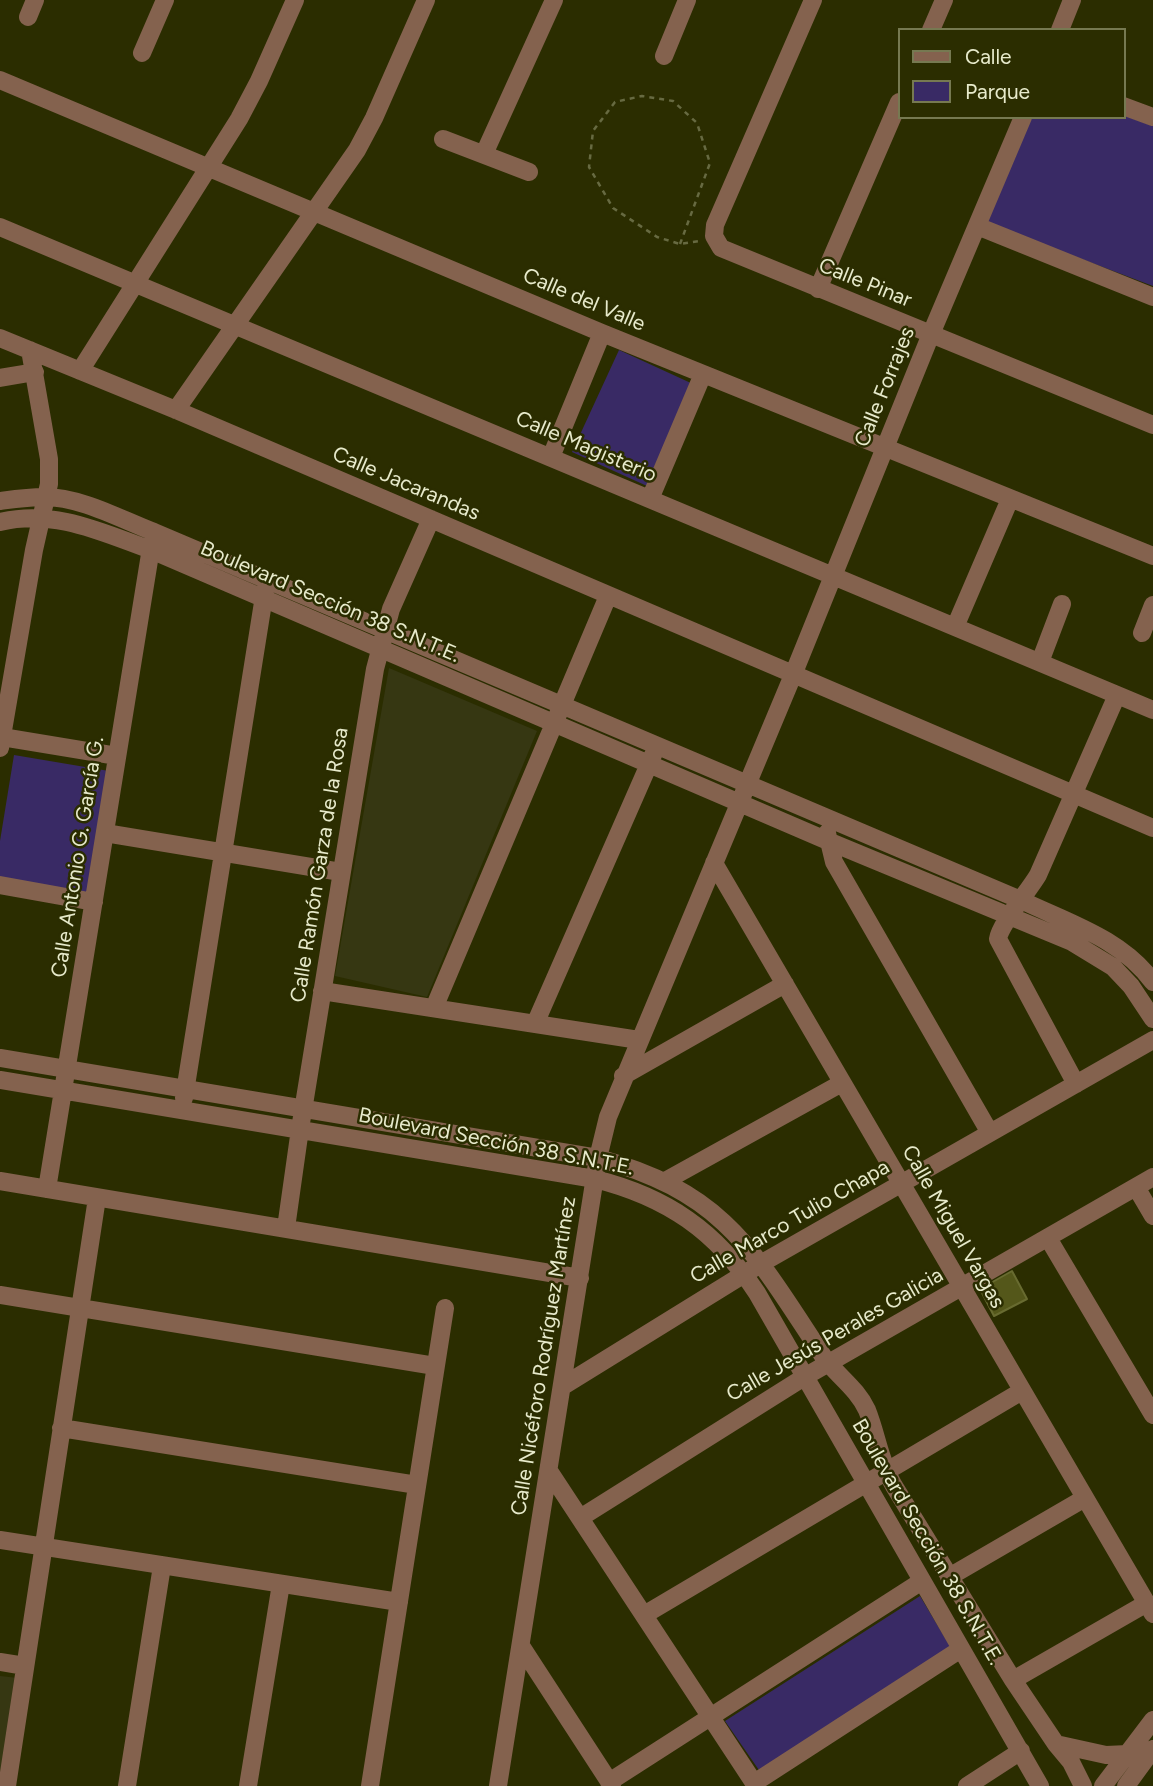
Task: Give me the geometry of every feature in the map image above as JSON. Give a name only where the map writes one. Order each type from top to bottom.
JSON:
[{"type":"street","points":[[28,17],[35,0]]},
{"type":"street","points":[[142,53],[165,0]]},
{"type":"street","points":[[80,371],[251,98],[295,0]]},
{"type":"street","points":[[176,410],[366,135],[426,0]]},
{"type":"street","points":[[484,155],[554,0]]},
{"type":"street","points":[[664,56],[687,0]]},
{"type":"street","points":[[714,236],[715,225],[813,0]]},
{"type":"street","points":[[932,28],[944,0]]},
{"type":"street","points":[[1061,28],[1072,0]]},
{"type":"street","name":"Calle del Valle","points":[[0,80],[602,333],[1153,556]]},
{"type":"street","points":[[818,289],[898,104]]},
{"type":"street","points":[[1125,107],[1153,117]]},
{"type":"street","name":"Calle Forrajes","points":[[793,675],[930,334],[1022,119]]},
{"type":"street","points":[[443,139],[529,172]]},
{"type":"street","points":[[977,226],[1153,297]]},
{"type":"street","name":"Calle Magisterio","points":[[0,228],[1153,710]]},
{"type":"street","name":"Calle Pinar","points":[[714,236],[720,248],[1153,425]]},
{"type":"street","points":[[551,457],[602,333]]},
{"type":"street","name":"Calle Jacarandas","points":[[0,338],[176,410],[1153,828]]},
{"type":"street","points":[[30,351],[49,459],[47,497],[34,550],[1,743],[117,757]]},
{"type":"street","points":[[0,378],[35,372]]},
{"type":"street","points":[[650,499],[704,374]]},
{"type":"street","name":"Boulevard Sección 38 S.N.T.E.","points":[[0,501],[47,497],[90,507],[267,580],[554,724],[1012,916],[1101,958],[1131,986],[1153,1019]]},
{"type":"street","points":[[955,626],[1010,499]]},
{"type":"street","name":"Boulevard Sección 38 S.N.T.E.","points":[[0,522],[42,517],[90,527],[151,550],[263,599],[562,705],[1023,901],[1116,946],[1131,957],[1153,982]]},
{"type":"street","name":"Calle Ramón Garza de la Rosa","points":[[286,1228],[341,872],[382,639],[431,519]]},
{"type":"street","name":"Calle Antonio G. García G.","points":[[47,1189],[154,532]]},
{"type":"street","points":[[183,1109],[267,580]]},
{"type":"street","points":[[434,1009],[608,596]]},
{"type":"street","points":[[1040,662],[1062,604]]},
{"type":"street","points":[[1142,633],[1153,605]]},
{"type":"street","name":"Calle Nicéforo Rodríguez Martínez","points":[[498,1786],[598,1158],[608,1117],[793,675]]},
{"type":"street","points":[[1076,1084],[999,946],[999,932],[1023,901],[1038,875],[1117,695]]},
{"type":"street","points":[[535,1024],[656,746]]},
{"type":"street","points":[[827,819],[828,841],[834,862],[990,1133]]},
{"type":"street","points":[[105,833],[341,872]]},
{"type":"street","name":"Calle Miguel Vargas","points":[[714,863],[1150,1609]]},
{"type":"street","points":[[0,885],[94,902]]},
{"type":"street","points":[[623,1076],[785,984]]},
{"type":"street","points":[[322,991],[639,1040]]},
{"type":"street","name":"Calle Marco Tulio Chapa","points":[[563,1387],[761,1263],[1153,1040]]},
{"type":"street","name":"Boulevard Sección 38 S.N.T.E.","points":[[0,1058],[598,1158],[665,1181],[705,1205],[723,1219],[761,1263],[828,1363],[856,1392],[866,1409],[885,1470],[1013,1680],[1071,1762],[1083,1786]]},
{"type":"street","name":"Boulevard Sección 38 S.N.T.E.","points":[[0,1080],[595,1180],[621,1186],[667,1205],[712,1237],[745,1274],[1040,1786]]},
{"type":"street","points":[[665,1181],[842,1083]]},
{"type":"street","name":"Calle Jesús Perales Galicia","points":[[580,1518],[806,1376],[1153,1177]]},
{"type":"street","points":[[0,1181],[580,1278]]},
{"type":"street","points":[[1136,1187],[1153,1216]]},
{"type":"street","points":[[6,1786],[97,1198]]},
{"type":"street","points":[[1048,1238],[1153,1415]]},
{"type":"street","points":[[0,1295],[435,1366]]},
{"type":"street","points":[[370,1786],[444,1308]]},
{"type":"street","points":[[644,1615],[1022,1391]]},
{"type":"street","points":[[61,1428],[417,1485]]},
{"type":"street","points":[[549,1472],[755,1785],[961,1649]]},
{"type":"street","points":[[950,1577],[1085,1498]]},
{"type":"street","points":[[0,1540],[398,1602]]},
{"type":"street","points":[[127,1786],[162,1566]]},
{"type":"street","points":[[521,1646],[611,1784],[922,1581]]},
{"type":"street","points":[[248,1786],[281,1584]]},
{"type":"street","points":[[1013,1680],[1150,1609]]},
{"type":"street","points":[[0,1662],[25,1666]]},
{"type":"street","points":[[1103,1786],[1153,1720]]},
{"type":"street","points":[[1056,1744],[1106,1755],[1128,1754]]},
{"type":"street","points":[[1126,1786],[1153,1749]]},
{"type":"street","points":[[967,1786],[1021,1751]]},
{"type":"path","points":[[680,244],[710,163],[697,123],[673,101],[642,96],[615,102],[593,131],[589,167],[613,208],[657,237],[680,244],[714,236]]},
{"type":"shaded area","points":[[389,668],[537,731],[427,997],[335,976]]},
{"type":"shaded area","points":[[0,1676],[18,1678],[0,1776]]},
{"type":"green space","points":[[1125,116],[1153,126],[1153,286],[986,223],[1029,119],[1125,119]]},
{"type":"green space","points":[[619,350],[693,384],[647,486],[572,452]]},
{"type":"green space","points":[[14,755],[109,771],[90,894],[0,880],[0,841]]},
{"type":"green space","points":[[920,1596],[951,1648],[761,1773],[725,1721]]},
{"type":"building","points":[[1012,1271],[1027,1299],[994,1316],[980,1289]]}]
